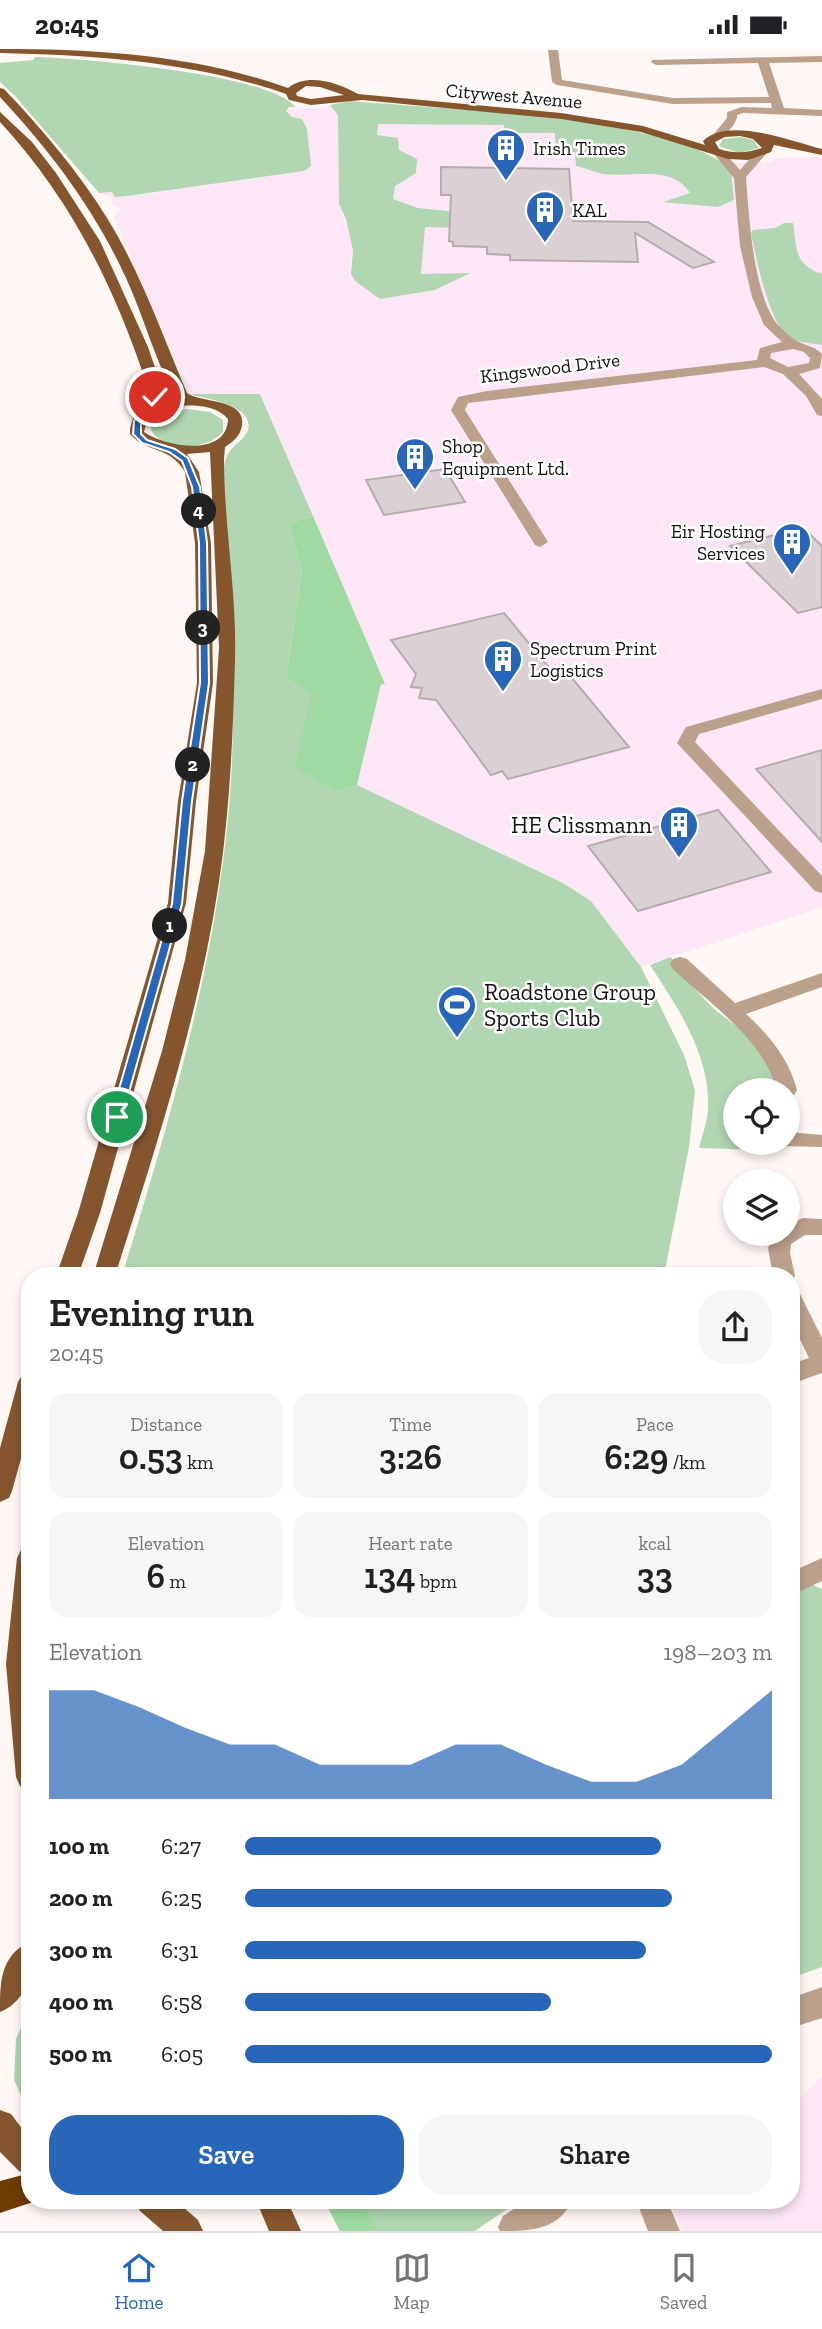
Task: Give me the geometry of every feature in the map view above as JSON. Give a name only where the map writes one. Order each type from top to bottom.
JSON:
[{"type":"highway","points":[[0,2197],[21,2191]]},
{"type":"main road","points":[[0,51],[23,50]]},
{"type":"main road","points":[[0,51],[23,50],[164,61],[273,86],[304,101],[336,95],[327,84],[273,86]]},
{"type":"main road","points":[[290,92],[300,85]]},
{"type":"main road","points":[[0,91],[66,165],[101,218],[136,285],[181,395],[189,401]]},
{"type":"main road","name":"Citywest Avenue","points":[[336,95],[561,116],[662,134],[739,157],[762,154]]},
{"type":"main road","points":[[0,114],[24,139],[69,196],[110,271],[154,386],[155,397],[151,407],[143,415],[135,428],[137,434],[144,442],[172,450],[196,450],[218,444],[235,429],[235,420],[230,412],[219,406],[189,401],[163,405],[143,415]]},
{"type":"main road","name":"Citywest Avenue","points":[[662,134],[738,133],[758,137]]},
{"type":"main road","points":[[716,152],[709,141],[718,135]]},
{"type":"main road","points":[[758,137],[822,152]]},
{"type":"main road","points":[[758,137],[769,146],[762,154]]},
{"type":"main road","points":[[762,154],[822,152]]},
{"type":"main road","points":[[107,1267],[138,1169],[178,1025],[205,912],[220,785],[227,657],[224,565],[216,485],[218,444]]},
{"type":"main road","points":[[70,1267],[89,1213],[177,904],[187,801],[205,683],[203,543],[192,473],[185,460],[172,450]]},
{"type":"main road","points":[[0,1491],[21,1415]]},
{"type":"main road","points":[[21,1645],[21,1685]]},
{"type":"main road","points":[[1,1988],[21,1966]]},
{"type":"main road","points":[[0,2125],[21,2152]]},
{"type":"main road","points":[[161,2209],[187,2231]]},
{"type":"main road","points":[[275,2209],[285,2231]]},
{"type":"street","points":[[653,49],[663,99]]},
{"type":"street","points":[[553,50],[557,82],[663,99],[778,106],[822,113]]},
{"type":"street","points":[[659,74],[771,59],[822,59]]},
{"type":"street","points":[[762,62],[778,106]]},
{"type":"street","points":[[758,137],[731,114],[778,106]]},
{"type":"street","points":[[718,135],[733,118]]},
{"type":"street","points":[[716,152],[740,177],[743,227],[751,275],[771,325],[770,348]]},
{"type":"street","points":[[740,177],[762,154]]},
{"type":"street","points":[[771,325],[793,345],[818,353],[817,361],[810,368],[788,371]]},
{"type":"street","points":[[793,345],[770,348],[763,354],[766,363],[788,371],[812,394],[822,412]]},
{"type":"street","name":"Kingswood Drive","points":[[540,542],[458,410],[463,400],[497,393],[766,363]]},
{"type":"street","points":[[810,368],[812,394]]},
{"type":"street","points":[[822,694],[692,731],[687,743],[822,887]]},
{"type":"street","points":[[680,964],[766,1045],[782,1067],[784,1078]]},
{"type":"street","points":[[730,1011],[822,981]]},
{"type":"street","points":[[800,1140],[816,1141]]},
{"type":"street","points":[[800,1228],[822,1227]]},
{"type":"street","points":[[779,1246],[782,1267]]},
{"type":"street","points":[[800,1317],[822,1362],[800,1371]]},
{"type":"street","points":[[800,2011],[822,2002]]},
{"type":"street","points":[[514,2227],[541,2209]]},
{"type":"street","points":[[654,2209],[664,2231]]},
{"type":"shaded area","points":[[377,102],[564,125],[711,161],[765,163],[780,158],[822,157],[822,907],[641,967],[591,901],[563,883],[357,785],[381,684],[384,683],[261,394],[188,394],[114,217],[120,208],[112,204],[111,197],[99,193],[112,192],[127,196],[304,171],[308,169],[302,119],[292,117],[286,111],[289,107],[324,108],[330,105],[338,115],[339,204],[350,234],[353,250],[350,267],[355,281],[380,299],[435,290],[468,273],[421,275],[425,227],[410,212],[393,206],[375,139]]},
{"type":"shaded area","points":[[822,2076],[822,2231],[682,2231],[672,2209],[800,2209],[800,2098]]},
{"type":"green space","points":[[35,57],[173,70],[251,85],[279,95],[295,107],[289,107],[286,111],[292,117],[302,119],[307,129],[311,166],[304,171],[127,196],[115,197],[112,192],[99,193],[0,82],[0,63],[33,60]]},
{"type":"green space","points":[[350,101],[550,118],[659,137],[702,152],[731,170],[734,200],[718,207],[663,202],[690,193],[673,178],[662,175],[603,174],[576,166],[575,152],[556,152],[555,133],[505,133],[504,125],[378,124],[377,135],[398,138],[399,150],[417,159],[416,173],[395,186],[393,199],[418,208],[456,212],[455,228],[425,227],[421,274],[470,273],[435,290],[380,299],[355,281],[351,274],[353,250],[346,219],[339,204],[338,115],[330,105]]},
{"type":"green space","points":[[741,137],[753,140],[759,148],[739,153],[719,146],[723,139]]},
{"type":"green space","points":[[784,223],[793,223],[798,255],[802,261],[822,274],[822,345],[789,337],[775,319],[764,289],[751,233],[753,230],[775,228]]},
{"type":"green space","name":"Roadstone Group Sports Club","points":[[188,394],[260,394],[313,516],[289,523],[302,571],[286,678],[312,692],[337,792],[357,785],[563,883],[591,901],[641,967],[684,1055],[695,1090],[689,1147],[666,1267],[125,1267],[170,1114],[197,1004],[209,949],[226,837],[233,747],[233,657],[222,477],[227,456],[246,434],[248,421],[244,414],[236,409]]},
{"type":"green space","points":[[188,409],[210,412],[223,420],[223,432],[207,443],[190,446],[159,439],[152,431],[152,422],[164,414]]},
{"type":"green space","points":[[313,516],[385,684],[381,684],[357,785],[337,792],[295,767],[312,693],[286,678],[302,571],[289,523]]},
{"type":"green space","points":[[671,957],[680,973],[714,1009],[748,1035],[775,1078],[723,1078],[723,1149],[699,1148],[708,1110],[704,1071],[691,1033],[650,965]]},
{"type":"green space","points":[[800,1579],[822,1589],[822,1967],[800,1975]]},
{"type":"green space","points":[[21,2028],[21,2095],[14,2080],[16,2039]]},
{"type":"green space","points":[[329,2209],[507,2209],[475,2231],[340,2231]]},
{"type":"green space","points":[[329,2209],[365,2209],[378,2231],[340,2231]]},
{"type":"building","points":[[441,167],[569,169],[573,221],[648,222],[714,262],[693,268],[635,233],[638,262],[510,260],[510,255],[487,254],[487,247],[453,246],[453,242],[449,241],[451,195],[441,195]]},
{"type":"building","name":"Shop Equipment Ltd.","points":[[445,469],[465,502],[384,515],[366,480]]},
{"type":"building","name":"Eir Hosting Services","points":[[803,528],[822,546],[822,607],[798,613],[730,546]]},
{"type":"building","name":"Spectrum Print Logistics","points":[[504,613],[551,670],[563,667],[629,747],[508,779],[502,771],[491,775],[436,700],[419,698],[422,688],[411,687],[416,674],[391,640]]},
{"type":"building","points":[[822,750],[822,842],[756,769]]},
{"type":"building","name":"HE Clissmann","points":[[718,810],[771,872],[638,911],[588,846]]},
{"type":"place","name":"Irish Times","points":[[506,182]]},
{"type":"place","name":"KAL","points":[[545,244]]},
{"type":"place","name":"Shop Equipment Ltd.","points":[[415,491]]},
{"type":"place","name":"Eir Hosting Services","points":[[792,576]]},
{"type":"place","name":"Spectrum Print Logistics","points":[[503,693]]},
{"type":"place","name":"HE Clissmann","points":[[679,859]]},
{"type":"place","name":"Roadstone Group Sports Club","points":[[457,1039]]},
{"type":"route","points":[[117,1117],[177,904],[187,801],[205,683],[203,543],[196,487],[185,460],[172,450],[144,442],[135,428],[155,397]]}]
